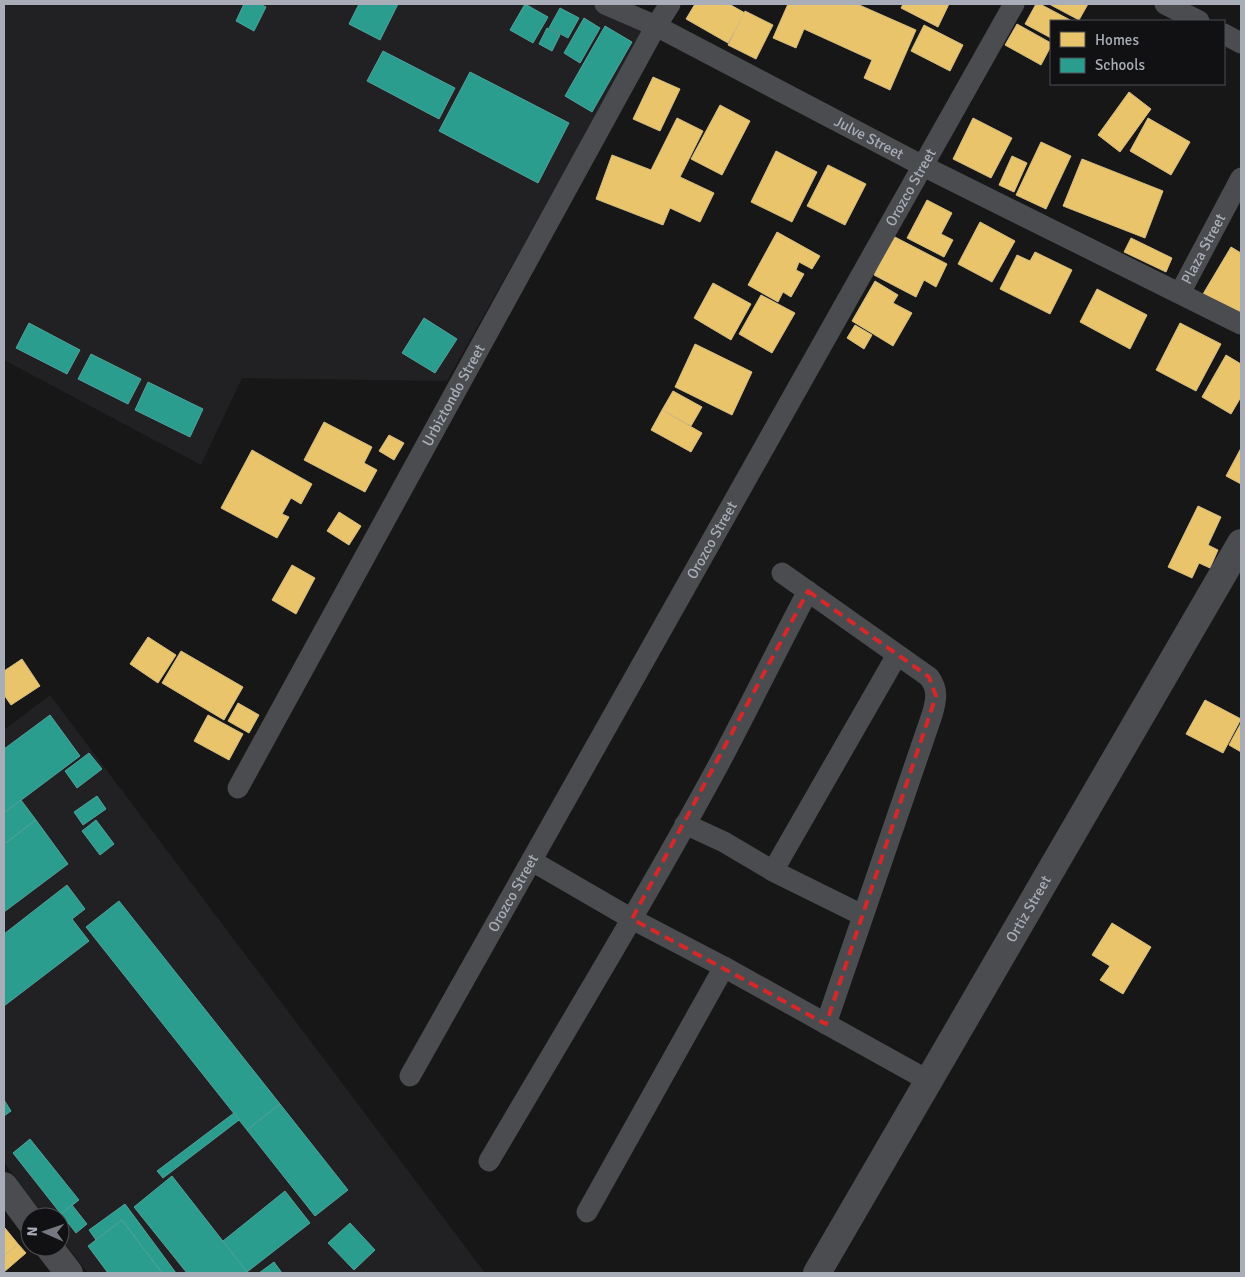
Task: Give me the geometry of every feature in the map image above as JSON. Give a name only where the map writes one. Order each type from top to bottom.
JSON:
[{"type":"street","name":"Julve Street","points":[[605,4],[656,26],[923,166],[1241,324]]},
{"type":"street","name":"Urbiztondo Street","points":[[238,788],[656,26],[670,4]]},
{"type":"street","name":"Orozco Street","points":[[410,1076],[1014,4]]},
{"type":"street","points":[[1165,4],[1197,20]]},
{"type":"street","points":[[1225,35],[1241,43]]},
{"type":"street","name":"Plaza Street","points":[[1180,293],[1241,178]]},
{"type":"street","name":"Ortiz Street","points":[[817,1273],[1241,543]]},
{"type":"street","points":[[782,573],[929,677],[936,689],[932,715],[826,1024]]},
{"type":"street","points":[[489,1160],[632,919],[719,762],[808,591]]},
{"type":"street","points":[[773,871],[897,655]]},
{"type":"street","points":[[685,824],[724,842],[773,871],[862,915]]},
{"type":"street","points":[[532,861],[632,919],[724,967],[929,1081]]},
{"type":"street","points":[[587,1212],[724,967]]},
{"type":"street","points":[[4,1186],[20,1208]]},
{"type":"street","points":[[57,1257],[69,1273]]},
{"type":"highlighted area","points":[[808,591],[929,677],[936,696],[826,1024],[632,919]]},
{"type":"shaded area","points":[[4,4],[590,4],[644,30],[447,381],[242,378],[201,465],[4,360]]},
{"type":"shaded area","points":[[50,695],[485,1273],[88,1273],[70,1250],[70,1207],[38,1207],[4,1162],[4,730]]},
{"type":"building: Homes","points":[[695,4],[729,4],[745,13],[728,43],[686,19]]},
{"type":"building: Homes","points":[[788,4],[857,4],[916,30],[890,90],[864,78],[872,60],[804,29],[796,48],[773,38]]},
{"type":"building: Homes","points":[[903,4],[949,4],[938,27],[901,8]]},
{"type":"building: Homes","points":[[1036,4],[1040,4],[1070,20],[1050,20],[1050,37],[1025,24]]},
{"type":"building: Homes","points":[[1049,4],[1088,4],[1079,20]]},
{"type":"building: Homes","points":[[745,11],[773,25],[756,59],[728,45]]},
{"type":"building: Homes","points":[[1017,24],[1050,42],[1050,48],[1041,65],[1005,45]]},
{"type":"building: Homes","points":[[924,25],[963,45],[950,71],[911,51]]},
{"type":"building: Homes","points":[[653,77],[680,89],[660,131],[633,119]]},
{"type":"building: Homes","points":[[1129,92],[1151,109],[1120,152],[1098,135]]},
{"type":"building: Homes","points":[[720,105],[750,121],[722,175],[691,159]]},
{"type":"building: Homes","points":[[677,118],[703,131],[680,177],[714,193],[700,222],[670,208],[663,225],[596,199],[612,155],[651,170]]},
{"type":"building: Homes","points":[[973,118],[1012,138],[991,178],[953,159]]},
{"type":"building: Homes","points":[[1148,118],[1190,142],[1171,175],[1130,151]]},
{"type":"building: Homes","points":[[1041,142],[1071,156],[1046,209],[1016,195]]},
{"type":"building: Homes","points":[[776,151],[817,172],[792,222],[751,202]]},
{"type":"building: Homes","points":[[1012,156],[1027,163],[1014,192],[999,185]]},
{"type":"building: Homes","points":[[1082,159],[1163,191],[1145,238],[1063,206]]},
{"type":"building: Homes","points":[[828,165],[866,184],[845,225],[807,206]]},
{"type":"building: Homes","points":[[927,200],[952,213],[941,234],[953,240],[944,257],[907,238]]},
{"type":"building: Homes","points":[[980,222],[1015,241],[992,282],[958,264]]},
{"type":"building: Homes","points":[[777,232],[820,256],[812,269],[799,262],[796,270],[804,274],[791,297],[783,292],[778,302],[748,285]]},
{"type":"building: Homes","points":[[893,236],[947,264],[936,287],[924,280],[916,297],[874,275]]},
{"type":"building: Homes","points":[[1131,238],[1172,258],[1166,272],[1124,252]]},
{"type":"building: Homes","points":[[1231,247],[1241,253],[1241,317],[1203,294]]},
{"type":"building: Homes","points":[[1035,252],[1072,270],[1050,314],[1000,289],[1017,255],[1030,261]]},
{"type":"building: Homes","points":[[875,281],[898,295],[893,303],[912,313],[893,346],[852,321]]},
{"type":"building: Homes","points":[[713,283],[751,304],[731,340],[694,318]]},
{"type":"building: Homes","points":[[1097,289],[1147,315],[1130,349],[1080,322]]},
{"type":"building: Homes","points":[[761,295],[795,313],[772,353],[739,334]]},
{"type":"building: Homes","points":[[1180,323],[1221,344],[1196,391],[1156,370]]},
{"type":"building: Homes","points":[[855,325],[872,335],[864,349],[847,338]]},
{"type":"building: Homes","points":[[695,344],[752,372],[732,415],[675,387]]},
{"type":"building: Homes","points":[[1226,355],[1241,364],[1241,397],[1231,414],[1202,397]]},
{"type":"building: Homes","points":[[673,391],[702,407],[691,426],[662,410]]},
{"type":"building: Homes","points":[[662,410],[702,433],[691,452],[651,430]]},
{"type":"building: Homes","points":[[324,422],[372,447],[364,463],[377,470],[365,492],[304,460]]},
{"type":"building: Homes","points":[[389,435],[404,443],[394,460],[379,451]]},
{"type":"building: Homes","points":[[1241,448],[1241,484],[1226,476]]},
{"type":"building: Homes","points":[[252,450],[312,484],[301,504],[291,498],[282,514],[289,517],[277,538],[221,508]]},
{"type":"building: Homes","points":[[1198,506],[1221,517],[1208,545],[1218,550],[1210,568],[1199,563],[1192,578],[1168,567]]},
{"type":"building: Homes","points":[[339,512],[361,526],[349,545],[327,531]]},
{"type":"building: Homes","points":[[292,565],[315,578],[296,614],[272,600]]},
{"type":"building: Homes","points":[[148,637],[176,655],[158,683],[130,664]]},
{"type":"building: Homes","points":[[181,651],[243,687],[224,720],[162,683]]},
{"type":"building: Homes","points":[[22,659],[40,686],[11,705],[4,695],[4,671]]},
{"type":"building: Homes","points":[[1205,700],[1241,719],[1223,753],[1186,734]]},
{"type":"building: Homes","points":[[238,703],[259,715],[249,733],[228,721]]},
{"type":"building: Homes","points":[[208,715],[243,734],[229,760],[194,741]]},
{"type":"building: Homes","points":[[1241,723],[1241,752],[1229,745]]},
{"type":"building: Homes","points":[[1112,923],[1151,947],[1123,994],[1100,980],[1110,966],[1092,955]]},
{"type":"building: Homes","points":[[4,1229],[18,1244],[4,1256]]},
{"type":"building: Homes","points":[[18,1244],[20,1246],[21,1257],[4,1272],[4,1256]]},
{"type":"building: Schools","points":[[244,4],[260,4],[266,7],[254,31],[236,21]]},
{"type":"building: Schools","points":[[359,4],[398,4],[380,40],[349,24]]},
{"type":"building: Schools","points":[[525,4],[548,17],[533,43],[510,30]]},
{"type":"building: Schools","points":[[560,8],[579,18],[568,38],[549,28]]},
{"type":"building: Schools","points":[[584,18],[600,28],[580,63],[564,53]]},
{"type":"building: Schools","points":[[605,26],[632,42],[592,112],[565,96]]},
{"type":"building: Schools","points":[[547,28],[560,35],[552,51],[539,44]]},
{"type":"building: Schools","points":[[383,51],[455,88],[439,119],[367,81]]},
{"type":"building: Schools","points":[[470,72],[569,123],[538,183],[439,131]]},
{"type":"building: Schools","points":[[424,318],[457,339],[435,373],[402,353]]},
{"type":"building: Schools","points":[[29,323],[80,350],[67,374],[16,348]]},
{"type":"building: Schools","points":[[91,354],[141,379],[128,404],[78,379]]},
{"type":"building: Schools","points":[[148,382],[203,409],[190,437],[135,410]]},
{"type":"building: Schools","points":[[50,715],[80,756],[4,813],[4,749]]},
{"type":"building: Schools","points":[[89,753],[102,769],[77,788],[65,771]]},
{"type":"building: Schools","points":[[97,796],[106,809],[83,825],[74,812]]},
{"type":"building: Schools","points":[[21,800],[36,820],[4,844],[4,813]]},
{"type":"building: Schools","points":[[36,820],[68,864],[4,912],[4,844]]},
{"type":"building: Schools","points":[[96,820],[114,844],[100,855],[82,831]]},
{"type":"building: Schools","points":[[67,885],[85,909],[72,919],[89,941],[4,1006],[4,934]]},
{"type":"building: Schools","points":[[119,901],[280,1104],[247,1130],[86,927]]},
{"type":"building: Schools","points":[[4,1100],[11,1111],[4,1116]]},
{"type":"building: Schools","points":[[280,1104],[348,1190],[315,1216],[247,1130]]},
{"type":"building: Schools","points":[[234,1113],[239,1120],[163,1178],[157,1171]]},
{"type":"building: Schools","points":[[30,1139],[79,1200],[70,1207],[55,1207],[13,1153]]},
{"type":"building: Schools","points":[[172,1176],[246,1273],[187,1273],[134,1207]]},
{"type":"building: Schools","points":[[285,1191],[310,1223],[247,1272],[223,1241]]},
{"type":"building: Schools","points":[[125,1204],[176,1273],[162,1273],[122,1220],[96,1240],[89,1230]]},
{"type":"building: Schools","points":[[72,1205],[87,1224],[76,1233],[70,1225],[70,1207]]},
{"type":"building: Schools","points":[[122,1220],[162,1273],[108,1273],[88,1246]]},
{"type":"building: Schools","points":[[350,1223],[375,1250],[354,1270],[328,1243]]},
{"type":"building: Schools","points":[[274,1262],[282,1273],[259,1273]]}]
